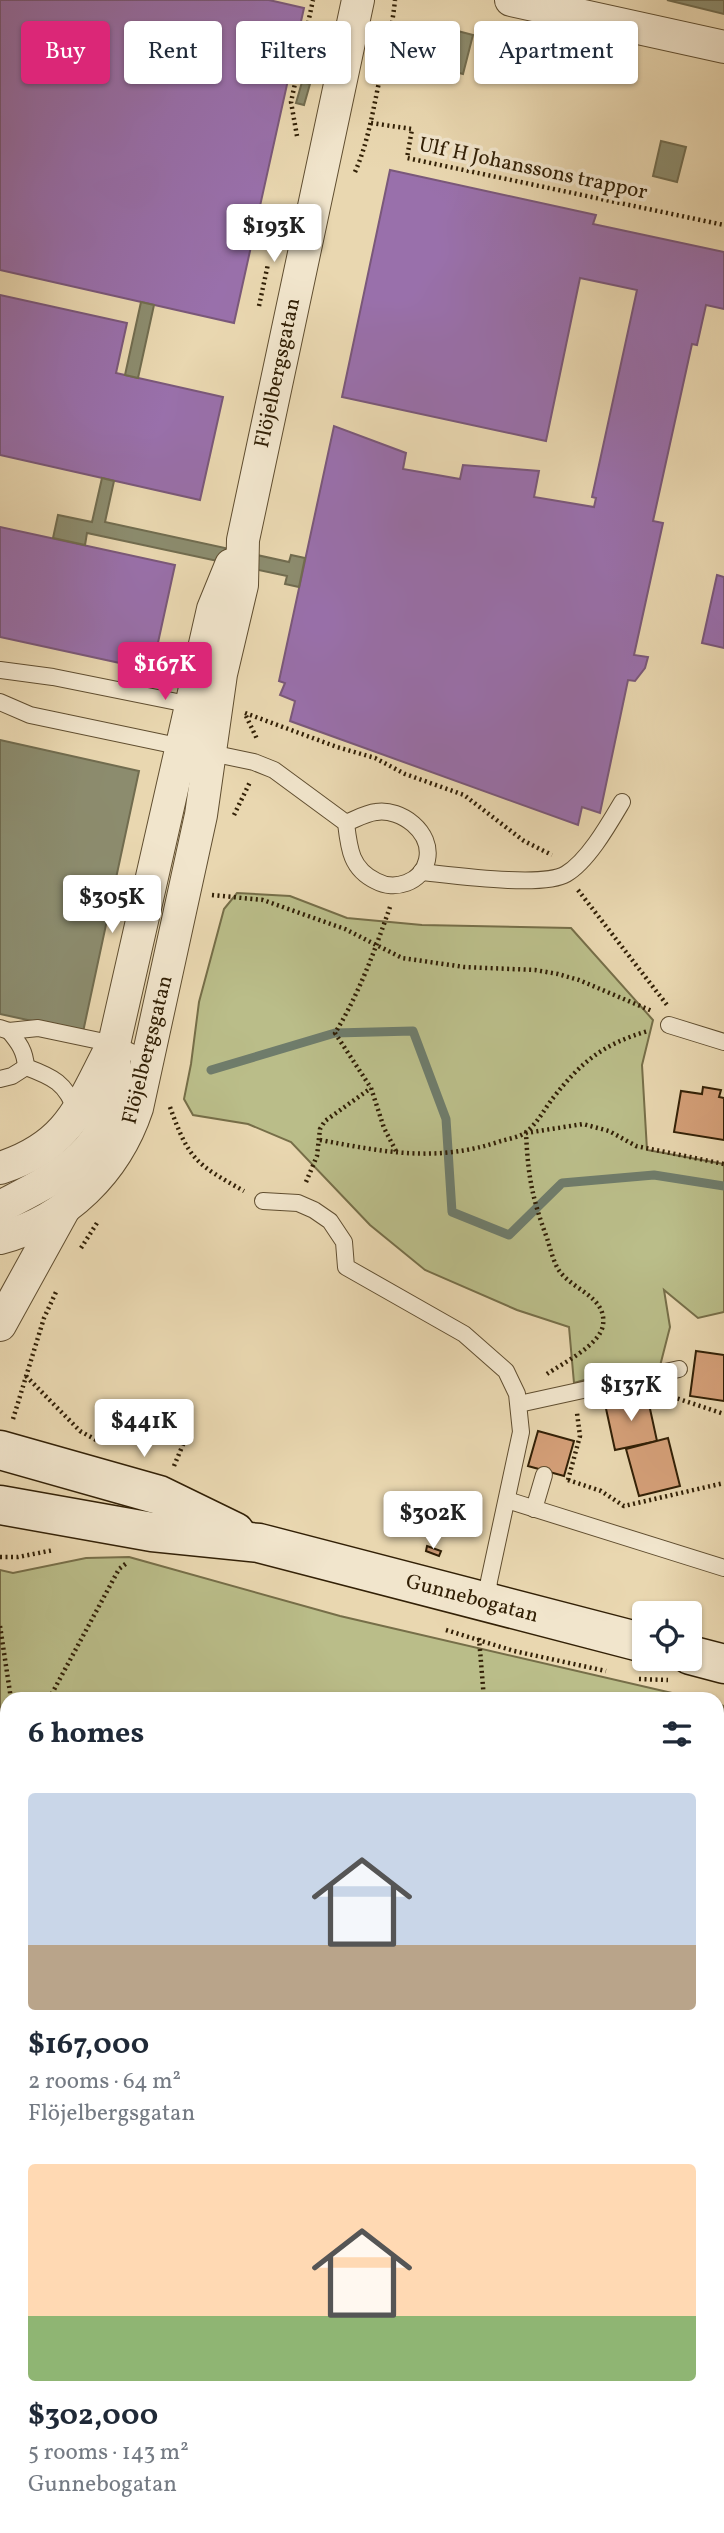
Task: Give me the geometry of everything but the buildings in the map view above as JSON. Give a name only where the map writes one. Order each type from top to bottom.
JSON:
[{"type":"street","name":"Flöjelbergsgatan","points":[[0,1168],[43,1149],[61,1134],[76,1113],[114,1044],[195,750],[217,709],[213,609],[223,580],[243,540],[358,0]]},
{"type":"street","points":[[511,0],[724,47]]},
{"type":"street","name":"Flöjelbergsgatan","points":[[0,1238],[28,1228],[65,1207],[96,1182],[114,1158],[130,1129],[148,1060],[201,815],[195,750]]},
{"type":"street","name":"Flöjelbergsgatan","points":[[0,1207],[37,1189],[72,1167],[98,1140],[110,1113],[115,1083],[114,1044]]},
{"type":"street","name":"Flöjelbergsgatan","points":[[0,1325],[65,1207]]},
{"type":"street","name":"Gunnebogatan","points":[[0,1450],[159,1495],[260,1543],[483,1621],[632,1658]]},
{"type":"street","name":"Gunnebogatan","points":[[0,1505],[152,1532],[260,1543]]},
{"type":"street","points":[[702,1666],[724,1664]]},
{"type":"lane","points":[[3,674],[53,677],[217,709]]},
{"type":"lane","points":[[0,702],[30,715],[243,759],[274,770],[346,823],[353,863],[363,874],[378,883],[398,886],[407,884],[421,872],[428,860],[426,844],[418,829],[404,816],[389,811],[375,812],[346,823]]},
{"type":"lane","points":[[421,872],[551,880],[566,874],[579,864],[605,831],[622,802]]},
{"type":"lane","points":[[669,1026],[724,1042]]},
{"type":"lane","points":[[5,1030],[38,1028],[114,1044],[148,1060]]},
{"type":"lane","points":[[5,1030],[21,1045],[26,1067]]},
{"type":"lane","points":[[0,1079],[12,1076],[26,1067]]},
{"type":"lane","points":[[26,1067],[62,1085],[69,1094],[76,1113]]},
{"type":"lane","points":[[263,1201],[298,1203],[314,1210],[330,1222],[344,1242],[346,1267],[464,1334],[506,1371],[518,1399],[522,1432],[489,1581],[483,1621]]},
{"type":"lane","points":[[518,1399],[574,1392],[671,1371]]},
{"type":"lane","points":[[534,1509],[544,1475]]},
{"type":"lane","points":[[508,1500],[724,1568]]},
{"type":"path","name":"Ulf H Johanssons trappor","points":[[371,123],[412,129],[407,158],[724,225]]},
{"type":"path","points":[[217,709],[375,758],[404,774],[464,795],[524,841],[552,855],[669,1008],[669,1026]]},
{"type":"path","points":[[398,886],[377,946],[335,1034],[371,1088],[384,1128],[398,1154]]},
{"type":"path","points":[[206,894],[263,900],[345,929],[402,958],[464,967],[535,970],[558,974],[579,980],[652,1011],[669,1026]]},
{"type":"path","points":[[518,1399],[593,1344],[600,1336],[603,1326],[603,1312],[598,1304],[566,1279],[557,1268],[533,1198],[528,1175],[526,1133],[573,1073],[592,1057],[613,1044],[669,1026]]},
{"type":"path","points":[[298,1203],[317,1156],[320,1129],[325,1121],[371,1088]]},
{"type":"path","points":[[166,1097],[186,1148],[198,1162],[216,1176],[263,1201]]},
{"type":"path","points":[[320,1140],[398,1154],[442,1154],[526,1133],[583,1124],[609,1131],[636,1146],[724,1164]]},
{"type":"path","points":[[671,1371],[670,1396],[724,1414]]},
{"type":"path","points":[[26,1376],[80,1431],[97,1440]]},
{"type":"path","points":[[568,1480],[580,1436],[574,1392]]},
{"type":"path","points":[[171,1472],[189,1430]]},
{"type":"path","points":[[544,1475],[601,1491],[624,1506],[724,1483]]},
{"type":"path","points":[[53,1692],[119,1569],[145,1549],[152,1532]]},
{"type":"path","points":[[0,1557],[18,1557],[66,1547]]},
{"type":"path","points":[[439,1628],[483,1621]]},
{"type":"path","points":[[483,1621],[514,1651],[607,1671]]},
{"type":"path","points":[[483,1621],[484,1692]]},
{"type":"path","points":[[0,1626],[10,1692]]},
{"type":"path","points":[[643,1671],[647,1680],[671,1671]]},
{"type":"green space","points":[[237,893],[290,896],[347,918],[422,925],[571,928],[653,1020],[642,1065],[647,1150],[724,1164],[724,1312],[698,1318],[664,1290],[670,1327],[660,1366],[616,1371],[574,1383],[569,1327],[517,1310],[425,1270],[370,1225],[291,1142],[248,1124],[193,1115],[184,1099],[199,1002],[224,909]]},
{"type":"green space","points":[[129,1557],[340,1616],[668,1692],[0,1692],[0,1570],[13,1573],[86,1558]]},
{"type":"waterway","points":[[211,1070],[335,1033],[413,1031],[446,1119],[452,1212],[509,1235],[562,1183],[654,1175],[724,1186]]}]
